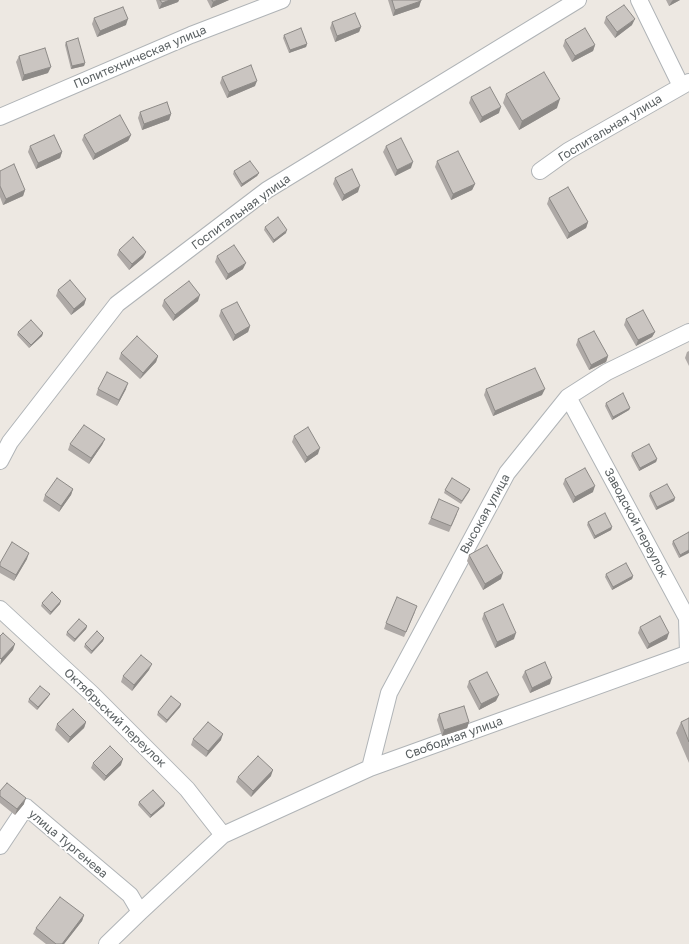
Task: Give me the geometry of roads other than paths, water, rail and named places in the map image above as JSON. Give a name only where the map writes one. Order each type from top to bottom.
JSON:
[{"type":"street","name":"Политехническая улица","points":[[0,117],[191,35],[282,0]]},
{"type":"street","name":"Госпитальная улица","points":[[0,461],[10,442],[117,304],[267,190],[578,0]]},
{"type":"street","name":"Госпитальная улица","points":[[540,171],[568,151],[685,84],[639,0]]},
{"type":"street","name":"Высокая улица","points":[[370,768],[389,693],[507,473],[568,397],[607,372],[689,332]]},
{"type":"street","name":"Заводской переулок","points":[[568,397],[687,618],[688,653]]},
{"type":"street","name":"Октябрьский переулок","points":[[0,609],[92,694],[187,789],[223,835]]},
{"type":"street","name":"Свободная улица","points":[[107,944],[223,835],[370,768],[688,653]]},
{"type":"street","name":"улица Тургенева","points":[[0,846],[26,808],[130,895],[140,912]]}]
